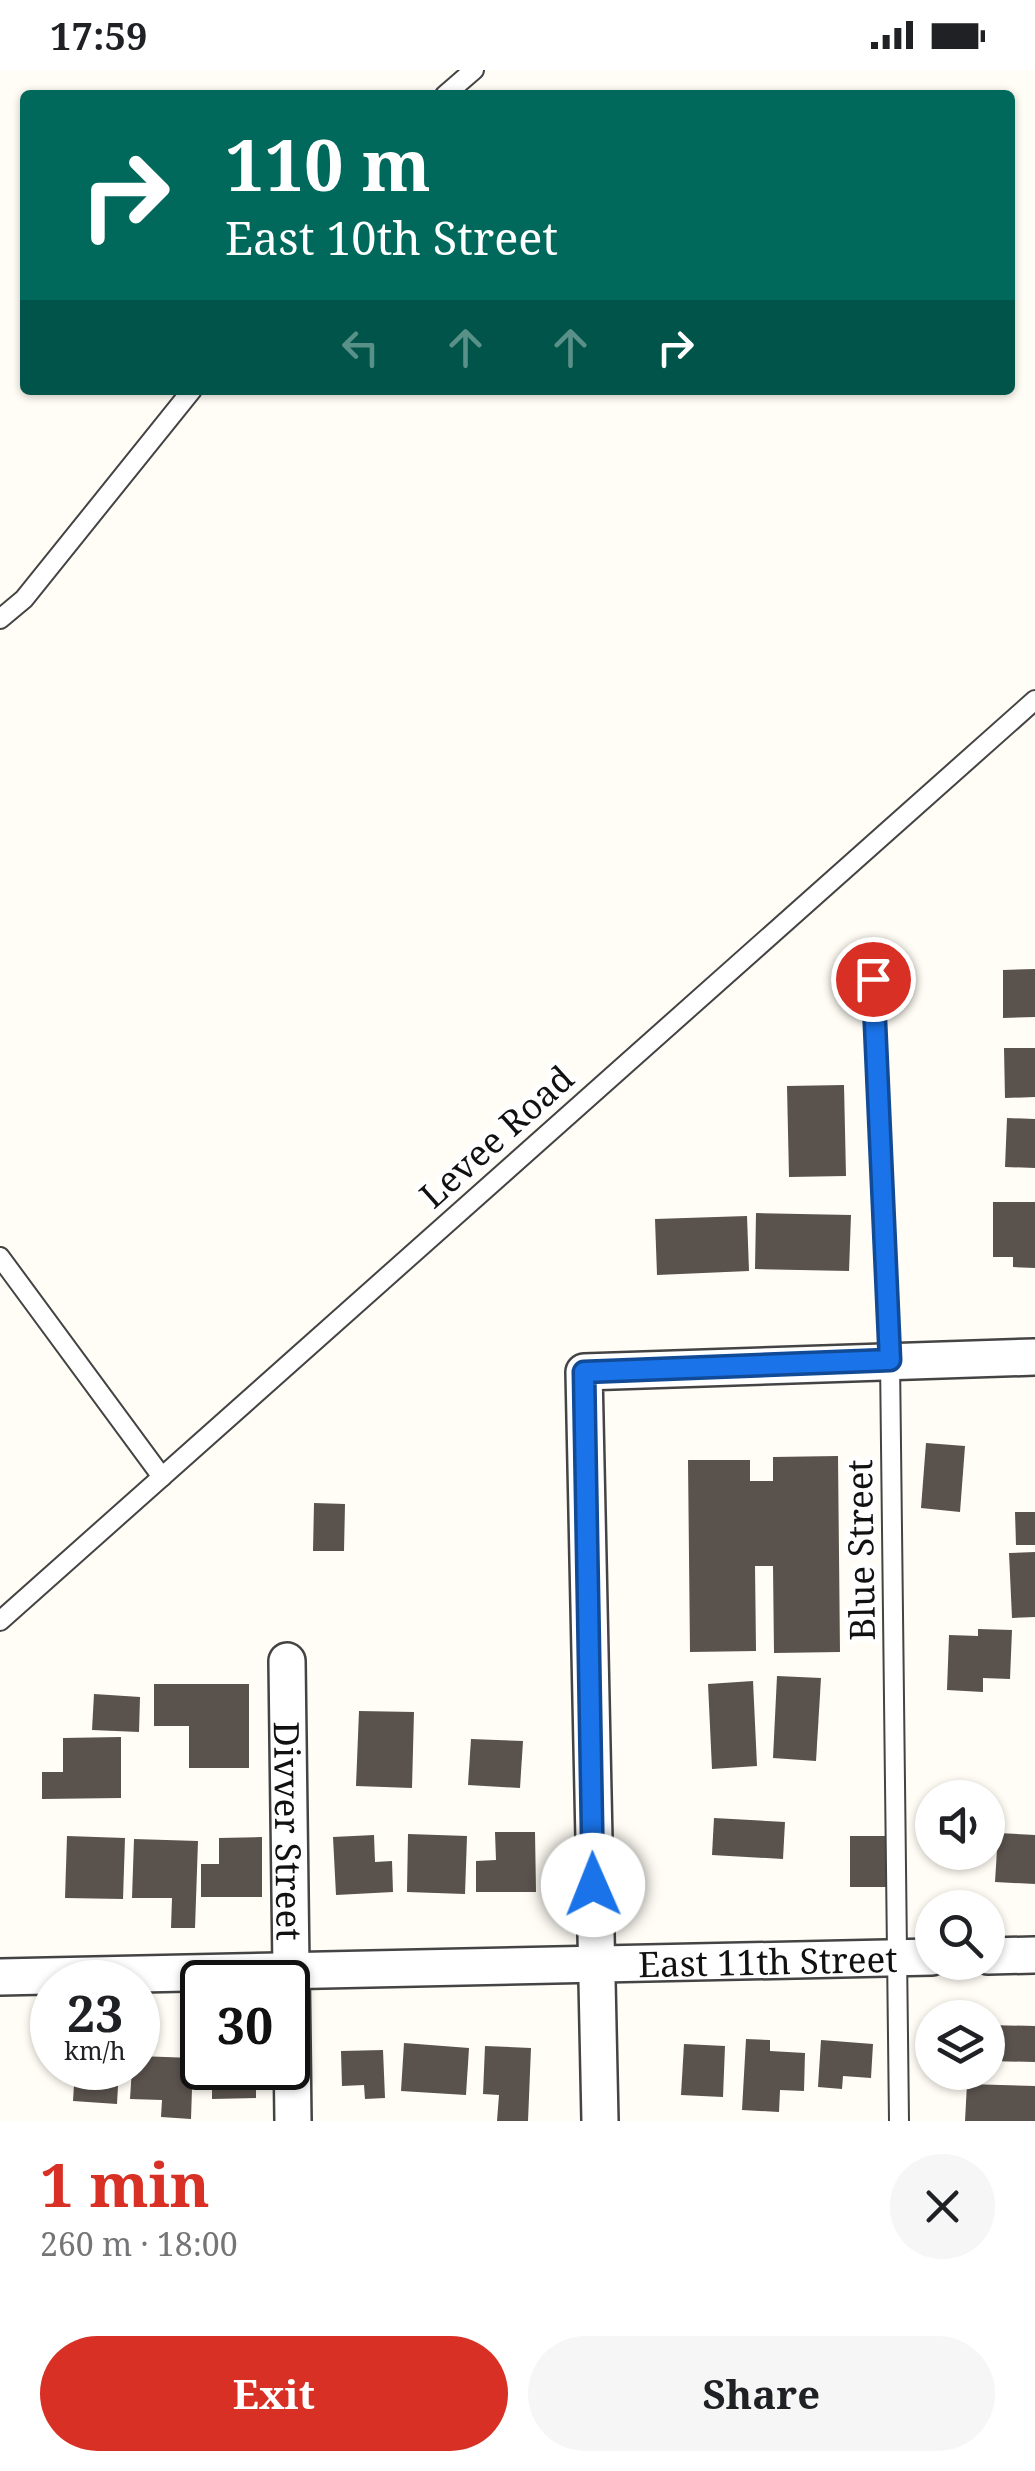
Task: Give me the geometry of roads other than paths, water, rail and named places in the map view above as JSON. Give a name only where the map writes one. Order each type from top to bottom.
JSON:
[{"type":"street","points":[[600,2121],[584,1372],[1035,1357]]},
{"type":"street","name":"Divver Street","points":[[287,1662],[289,1960]]},
{"type":"street","points":[[1005,1956],[1035,1955]]},
{"type":"street","name":"East 11th Street","points":[[310,1971],[915,1958]]},
{"type":"street","name":"East 11th Street","points":[[0,1977],[180,1973]]},
{"type":"street","name":"Divver Street","points":[[292,2090],[293,2121]]},
{"type":"lane","points":[[451,90],[474,70]]},
{"type":"lane","points":[[0,619],[24,599],[188,395]]},
{"type":"lane","name":"Levee Road","points":[[0,1621],[1035,700]]},
{"type":"lane","name":"Blue Street","points":[[873,979],[915,1935]]},
{"type":"lane","points":[[0,1256],[162,1476]]},
{"type":"lane","name":"Blue Street","points":[[899,2121],[915,1968]]}]
